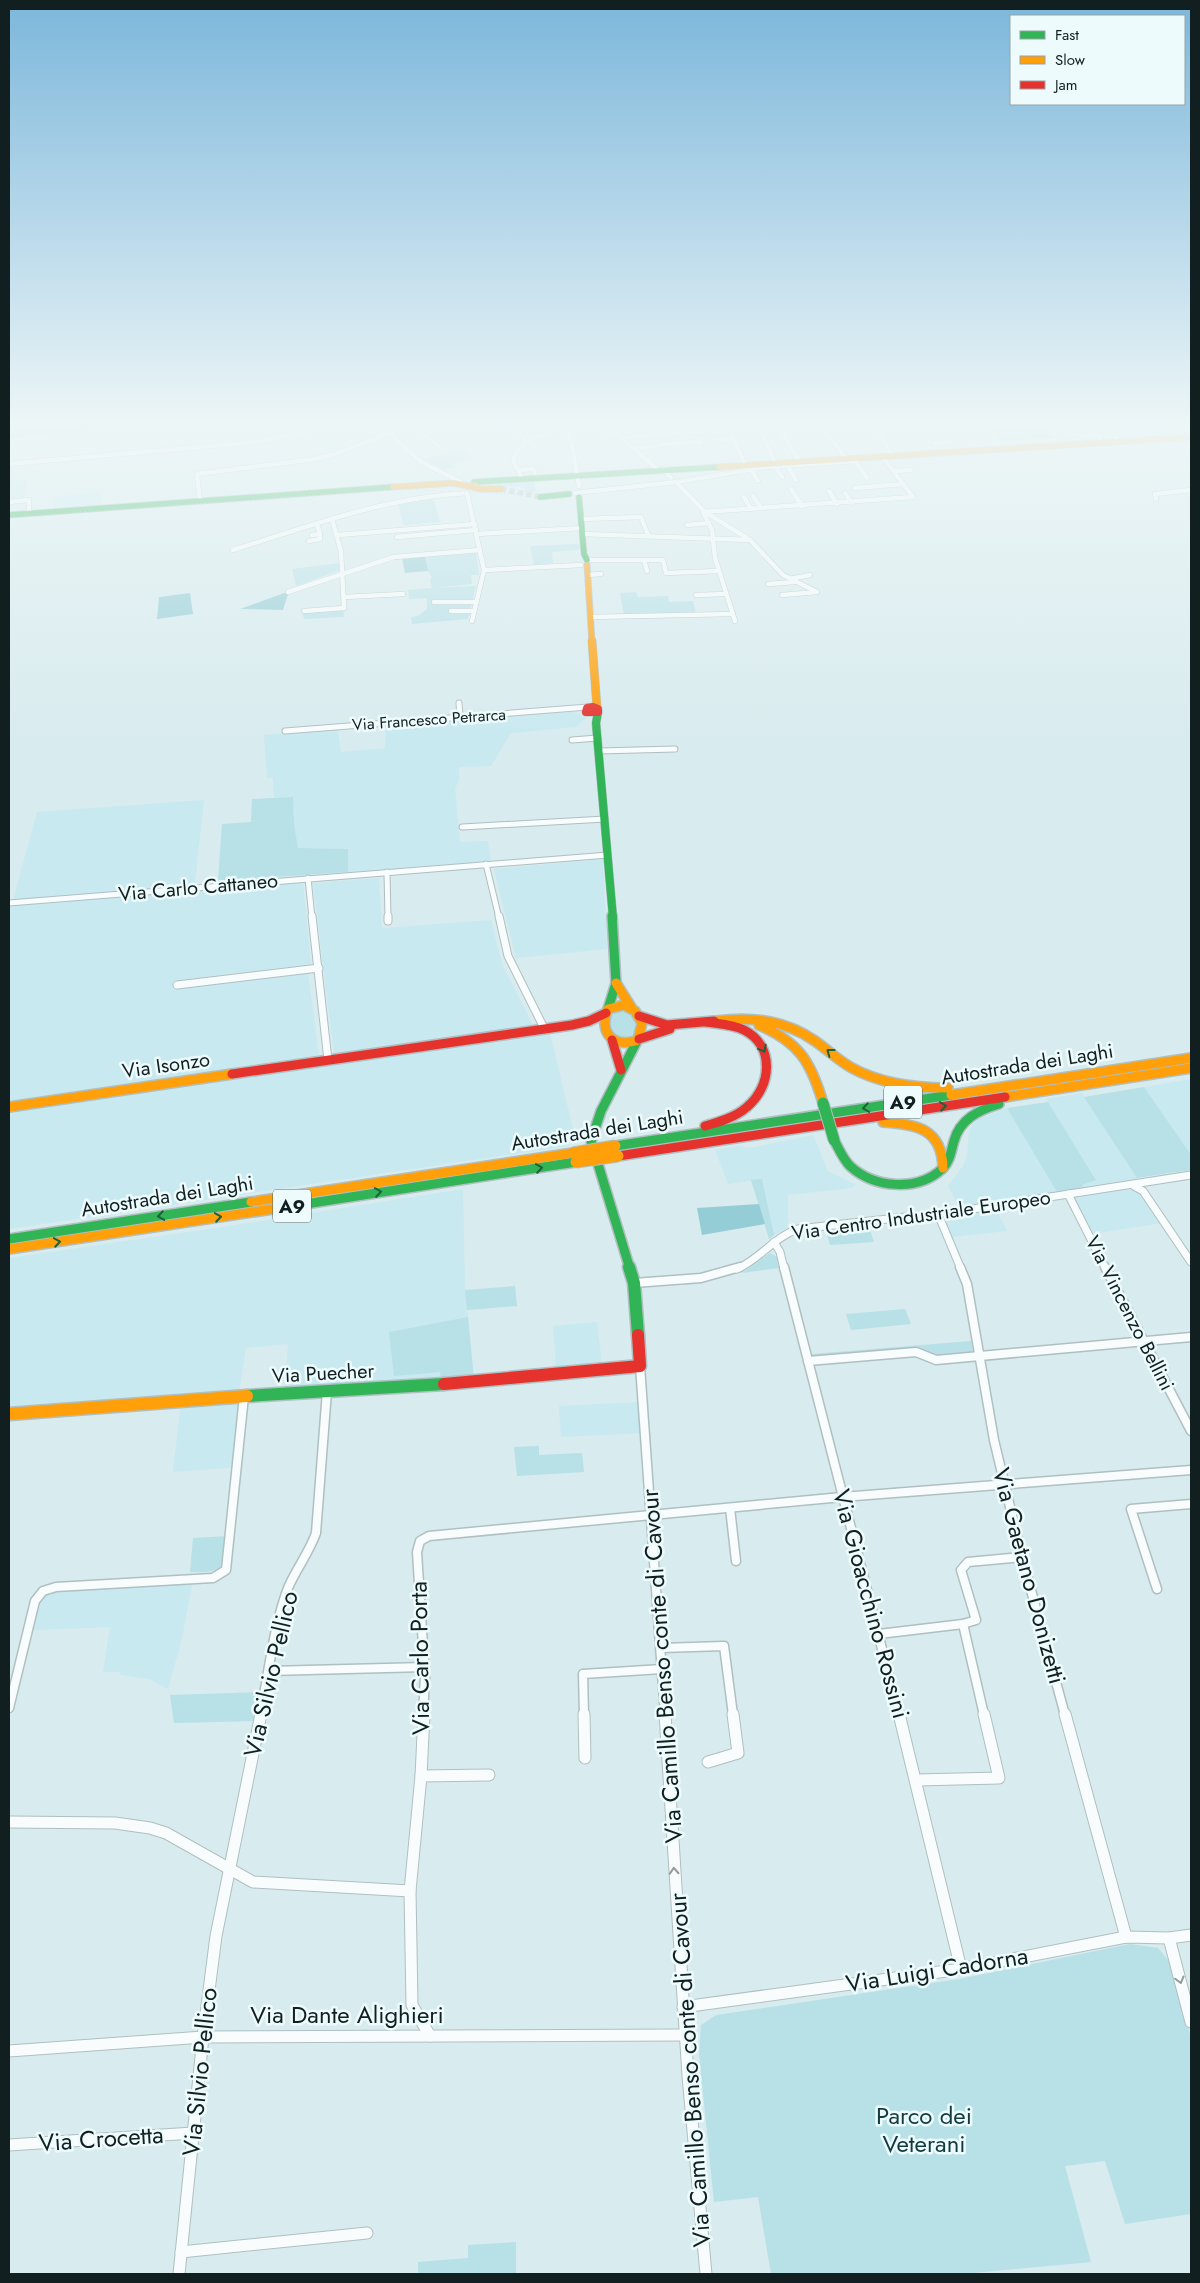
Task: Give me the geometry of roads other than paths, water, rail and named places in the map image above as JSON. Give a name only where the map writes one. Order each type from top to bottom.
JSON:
[{"type":"main road","points":[[582,532],[590,617],[593,710],[598,738],[608,855],[616,983],[604,1024],[621,1070]]},
{"type":"main road","points":[[616,983],[639,1016],[643,1028],[638,1040]]},
{"type":"main road","points":[[607,1011],[620,1005],[631,1007]]},
{"type":"main road","name":"Via Isonzo","points":[[9,1107],[572,1025],[594,1020],[607,1011]]},
{"type":"main road","points":[[639,1016],[662,1025],[685,1025],[734,1017],[756,1017],[785,1025],[812,1039],[858,1071],[885,1082],[913,1088],[957,1088],[1132,1067]]},
{"type":"main road","points":[[712,1022],[755,1024],[777,1032],[796,1043],[810,1062],[834,1140],[840,1153],[853,1169],[880,1182],[902,1184],[914,1183],[930,1178],[942,1169],[952,1155],[957,1133],[964,1122],[977,1112],[993,1105],[1191,1070]]},
{"type":"main road","points":[[616,1148],[715,1123],[740,1113],[759,1096],[764,1089],[768,1074],[768,1060],[763,1047],[752,1035],[740,1028],[712,1022]]},
{"type":"main road","name":"Via Isonzo","points":[[572,1025],[594,1027],[609,1038]]},
{"type":"main road","points":[[609,1038],[622,1045],[685,1025]]},
{"type":"main road","name":"Via Camillo Benso conte di Cavour","points":[[638,1040],[621,1070],[592,1132],[591,1141],[634,1283],[640,1366]]},
{"type":"main road","name":"Autostrada dei Laghi","points":[[9,1239],[411,1177],[616,1148],[1191,1058]]},
{"type":"main road","name":"Autostrada dei Laghi","points":[[616,1148],[670,1148],[1191,1070]]},
{"type":"main road","points":[[670,1148],[747,1140],[865,1123],[898,1122],[916,1126],[935,1137],[944,1153],[942,1169]]},
{"type":"main road","name":"Autostrada dei Laghi","points":[[9,1249],[573,1154]]},
{"type":"main road","name":"Via Puecher","points":[[9,1414],[244,1396],[468,1383],[640,1366]]},
{"type":"street","points":[[233,550],[292,532]]},
{"type":"street","points":[[304,611],[344,608],[344,573],[337,532]]},
{"type":"street","points":[[338,535],[418,532]]},
{"type":"street","points":[[397,537],[451,532]]},
{"type":"street","points":[[472,621],[484,570],[476,532]]},
{"type":"street","points":[[619,532],[697,538],[697,542],[750,540]]},
{"type":"street","points":[[711,532],[718,571],[735,621]]},
{"type":"street","points":[[736,532],[750,540],[783,575],[817,592],[782,595]]},
{"type":"street","points":[[309,540],[320,539],[320,534],[312,535]]},
{"type":"street","points":[[288,592],[394,557],[480,550]]},
{"type":"street","points":[[484,570],[632,560],[663,560],[666,573],[718,571]]},
{"type":"street","points":[[632,560],[633,568]]},
{"type":"street","points":[[644,560],[647,571]]},
{"type":"street","points":[[585,564],[601,574]]},
{"type":"street","points":[[790,579],[810,575]]},
{"type":"street","points":[[768,584],[797,582]]},
{"type":"street","points":[[344,597],[403,594]]},
{"type":"street","points":[[696,595],[726,594]]},
{"type":"street","points":[[434,602],[476,602]]},
{"type":"street","points":[[451,611],[474,611]]},
{"type":"street","points":[[590,617],[733,614]]},
{"type":"street","points":[[459,703],[460,717]]},
{"type":"street","name":"Via Francesco Petrarca","points":[[285,731],[574,709],[593,710]]},
{"type":"street","points":[[572,740],[598,738]]},
{"type":"street","points":[[599,751],[676,748]]},
{"type":"street","points":[[462,827],[605,822]]},
{"type":"street","name":"Via Carlo Cattaneo","points":[[9,903],[608,855]]},
{"type":"street","points":[[486,864],[508,956],[544,1028]]},
{"type":"street","points":[[387,872],[388,921]]},
{"type":"street","points":[[308,878],[328,1060]]},
{"type":"street","points":[[176,985],[319,968]]},
{"type":"street","name":"Via Centro Industriale Europeo","points":[[634,1283],[720,1275],[752,1261],[782,1234],[798,1229],[938,1214],[1068,1194],[1140,1187],[1191,1176]]},
{"type":"street","points":[[1140,1187],[1191,1262]]},
{"type":"street","name":"Via Vincenzo Bellini","points":[[1068,1194],[1143,1342],[1191,1431]]},
{"type":"street","name":"Via Gaetano Donizetti","points":[[938,1214],[967,1284],[978,1356],[1004,1485],[1126,1937]]},
{"type":"street","name":"Via Gioacchino Rossini","points":[[774,1242],[780,1252],[842,1497],[917,1780],[961,1969]]},
{"type":"street","points":[[808,1361],[916,1352],[936,1360],[1191,1337]]},
{"type":"street","name":"Via Camillo Benso conte di Cavour","points":[[640,1366],[653,1516],[685,2035],[698,2204],[706,2274]]},
{"type":"street","name":"Via Silvio Pellico","points":[[179,2274],[203,2037],[216,1936],[282,1608],[289,1586],[312,1545],[316,1533],[327,1392]]},
{"type":"street","points":[[9,1708],[35,1601],[43,1591],[56,1587],[213,1578],[226,1570],[244,1396]]},
{"type":"street","points":[[653,1516],[842,1497],[1191,1470]]},
{"type":"street","points":[[1157,1589],[1131,1509],[1191,1504]]},
{"type":"street","points":[[730,1508],[736,1561]]},
{"type":"street","name":"Via Carlo Porta","points":[[430,2036],[412,2005],[410,1891],[421,1776],[424,1667],[417,1552],[420,1541],[429,1536],[653,1516]]},
{"type":"street","points":[[879,1634],[963,1624],[976,1620],[961,1570],[968,1562],[1022,1557]]},
{"type":"street","points":[[917,1780],[999,1778],[963,1624]]},
{"type":"street","points":[[660,1648],[724,1646],[738,1753],[708,1762]]},
{"type":"street","points":[[269,1671],[424,1667]]},
{"type":"street","points":[[585,1758],[583,1674],[662,1669]]},
{"type":"street","points":[[421,1776],[489,1775]]},
{"type":"street","points":[[9,1822],[115,1823],[150,1828],[166,1833],[252,1882],[410,1891]]},
{"type":"street","name":"Via Luigi Cadorna","points":[[683,2007],[961,1969],[1126,1937],[1169,1938],[1191,1935]]},
{"type":"street","points":[[1169,1938],[1191,2022]]},
{"type":"street","name":"Via Dante Alighieri","points":[[9,2051],[203,2037],[685,2035]]},
{"type":"street","name":"Via Crocetta","points":[[9,2144],[193,2133]]},
{"type":"street","points":[[181,2252],[367,2233]]},
{"type":"park label","name":"Parco dei Veterani","points":[[924,2130]]}]
